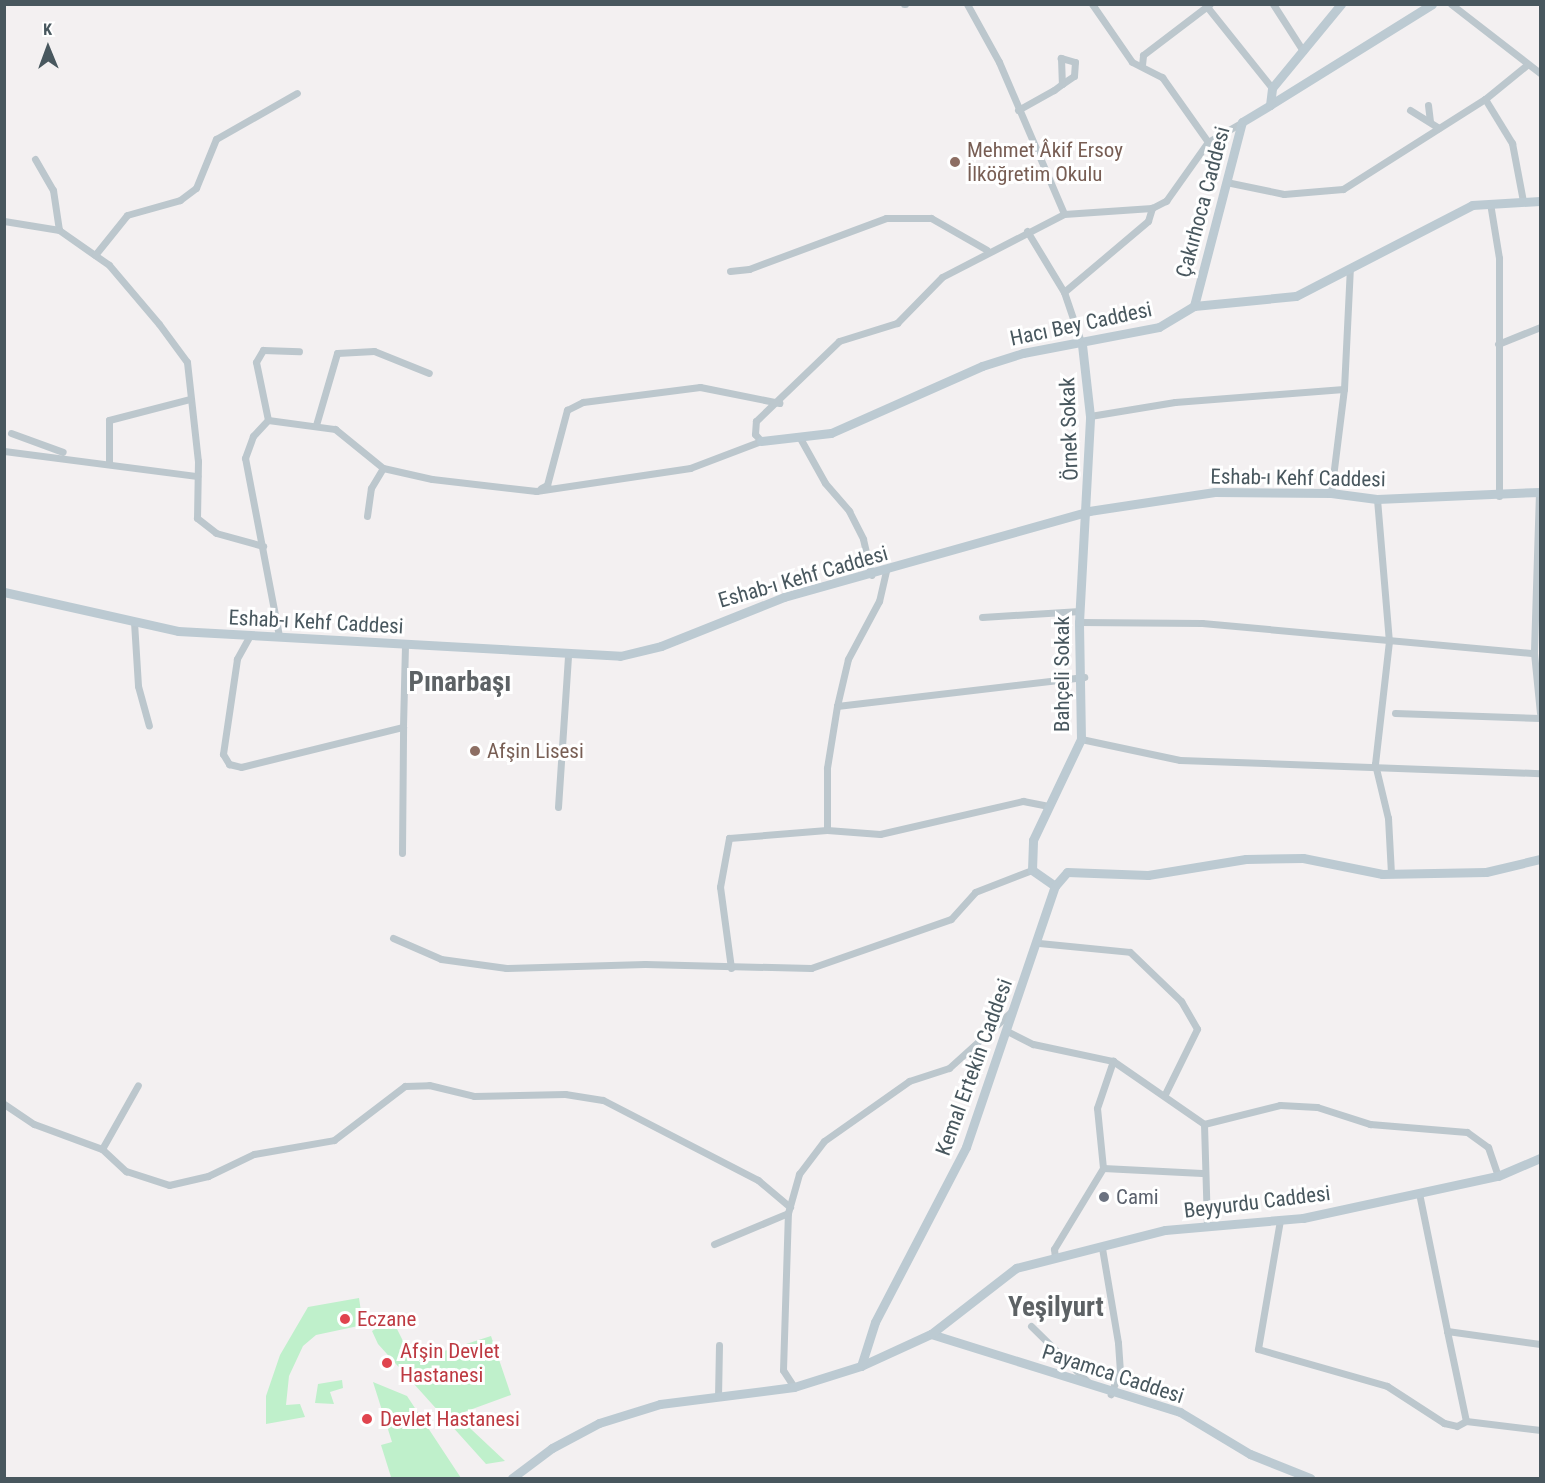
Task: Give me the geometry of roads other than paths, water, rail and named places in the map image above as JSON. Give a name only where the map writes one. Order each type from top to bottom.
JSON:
[{"type":"street","points":[[967,4],[1018,110],[1064,214]]},
{"type":"street","points":[[1092,4],[1132,62],[1162,77],[1208,142]]},
{"type":"street","points":[[1272,4],[1303,51]]},
{"type":"street","points":[[1270,105],[1272,88],[1341,4]]},
{"type":"street","name":"Çakırhoca Caddesi","points":[[1194,306],[1242,122],[1432,4]]},
{"type":"street","points":[[1451,4],[1540,73]]},
{"type":"street","points":[[1142,65],[1143,55],[1209,6],[1272,88]]},
{"type":"street","points":[[1018,110],[1062,84],[1074,76],[1075,62],[1061,58],[1054,67],[1062,84]]},
{"type":"street","points":[[1226,182],[1284,194],[1343,189],[1485,99],[1528,64]]},
{"type":"street","points":[[95,255],[111,229],[127,215],[180,200],[195,188],[216,139],[297,93]]},
{"type":"street","points":[[1485,99],[1512,143],[1523,201]]},
{"type":"street","points":[[1428,105],[1431,121]]},
{"type":"street","points":[[1410,110],[1439,128]]},
{"type":"street","points":[[268,420],[335,429],[383,468],[432,479],[536,490],[690,468],[761,441],[755,434],[756,421],[779,403],[839,341],[897,323],[942,277],[987,250],[1064,214],[1152,208],[1166,201],[1208,142],[1242,122]]},
{"type":"street","points":[[35,159],[53,190],[59,230]]},
{"type":"street","name":"Hacı Bey Caddesi","points":[[761,441],[800,438],[856,424],[992,363],[1159,327],[1194,306],[1296,296],[1472,205],[1540,201]]},
{"type":"street","points":[[1490,203],[1499,258],[1497,344],[1499,496]]},
{"type":"street","points":[[1064,292],[1148,221],[1152,208]]},
{"type":"street","points":[[730,271],[749,269],[886,218],[931,218],[987,250]]},
{"type":"street","points":[[4,221],[59,230],[95,255],[124,282],[187,362],[197,476],[197,518],[216,533],[263,546]]},
{"type":"street","points":[[1027,231],[1064,292],[1082,345]]},
{"type":"street","points":[[1330,493],[1344,389],[1350,268]]},
{"type":"street","points":[[1497,344],[1540,327]]},
{"type":"street","name":"Örnek Sokak","points":[[1082,345],[1090,416],[1089,511]]},
{"type":"street","points":[[268,420],[256,362],[263,350],[299,351]]},
{"type":"street","points":[[316,425],[337,353],[374,351],[429,373]]},
{"type":"street","points":[[536,490],[547,485],[567,410],[583,402],[700,387],[779,403]]},
{"type":"street","points":[[1090,416],[1175,402],[1344,389]]},
{"type":"street","points":[[110,462],[108,420],[190,399]]},
{"type":"street","points":[[268,420],[253,436],[245,458],[247,493],[263,546],[279,636]]},
{"type":"street","points":[[12,433],[74,456]]},
{"type":"street","points":[[800,438],[825,483],[849,510],[863,538],[871,575]]},
{"type":"street","points":[[4,451],[74,456],[197,476]]},
{"type":"street","points":[[367,516],[371,488],[383,468]]},
{"type":"street","name":"Eshab-ı Kehf Caddesi","points":[[4,592],[134,622],[249,637],[279,636],[568,656],[620,656],[661,646],[784,597],[886,571],[1089,511],[1215,492],[1330,493],[1377,499],[1499,496],[1540,492]]},
{"type":"street","points":[[1540,492],[1539,583],[1534,653],[1540,713]]},
{"type":"street","points":[[1377,499],[1389,641],[1375,764],[1388,818],[1391,874]]},
{"type":"street","name":"Bahçeli Sokak","points":[[1032,870],[1033,840],[1081,739],[1084,677],[1080,611],[1089,511]]},
{"type":"street","points":[[828,830],[827,768],[837,706],[848,659],[879,601],[886,571]]},
{"type":"street","points":[[982,617],[1080,611]]},
{"type":"street","points":[[134,622],[138,686],[149,726]]},
{"type":"street","points":[[1080,622],[1202,623],[1534,653]]},
{"type":"street","points":[[249,637],[237,659],[232,687],[223,754],[229,764],[241,767],[403,727]]},
{"type":"street","points":[[402,853],[405,645]]},
{"type":"street","points":[[558,807],[568,656]]},
{"type":"street","points":[[837,706],[1084,677]]},
{"type":"street","points":[[1395,713],[1540,718]]},
{"type":"street","points":[[1081,739],[1180,760],[1375,764],[1540,773]]},
{"type":"street","points":[[731,968],[720,887],[729,838],[828,830],[880,834],[1023,801],[1049,806]]},
{"type":"street","points":[[393,938],[441,959],[506,968],[645,964],[731,968],[811,968],[951,919],[975,892],[1032,870],[1055,886],[1067,872],[1148,875],[1246,859],[1304,858],[1391,874],[1486,872],[1540,859]]},
{"type":"street","name":"Kemal Ertekin Caddesi","points":[[861,1366],[876,1322],[966,1147],[1039,943],[1055,886]]},
{"type":"street","points":[[1039,943],[1130,952],[1182,1001],[1197,1029],[1165,1094]]},
{"type":"street","points":[[794,1388],[783,1370],[789,1210],[799,1174],[824,1141],[909,1082],[949,1068],[1014,1009]]},
{"type":"street","points":[[1007,1031],[1033,1044],[1113,1061],[1130,1077],[1165,1094],[1204,1124]]},
{"type":"street","points":[[1055,1258],[1054,1249],[1103,1168],[1097,1108],[1113,1061]]},
{"type":"street","points":[[102,1149],[138,1085]]},
{"type":"street","points":[[4,1104],[34,1124],[102,1149],[126,1171],[155,1182],[184,1184],[254,1154],[334,1140],[405,1086],[429,1085],[474,1096],[565,1094],[603,1100],[758,1180],[789,1210]]},
{"type":"street","points":[[1204,1124],[1280,1104],[1317,1107],[1370,1124],[1467,1132],[1488,1147],[1498,1176]]},
{"type":"street","points":[[1204,1124],[1202,1173],[1207,1227]]},
{"type":"street","name":"Beyyurdu Caddesi","points":[[861,1366],[931,1334],[1016,1268],[1102,1248],[1165,1230],[1280,1220],[1419,1193],[1498,1176],[1540,1158]]},
{"type":"street","points":[[1103,1168],[1202,1173]]},
{"type":"street","points":[[1419,1193],[1466,1421]]},
{"type":"street","points":[[714,1244],[789,1210]]},
{"type":"street","points":[[1280,1220],[1258,1348],[1388,1386],[1444,1423],[1457,1426],[1466,1421],[1540,1430]]},
{"type":"street","points":[[1102,1248],[1118,1343],[1120,1370],[1111,1394]]},
{"type":"street","points":[[1031,1326],[1095,1389]]},
{"type":"street","points":[[1447,1331],[1540,1344]]},
{"type":"street","name":"Payamca Caddesi","points":[[931,1334],[1095,1389],[1180,1413],[1250,1454],[1310,1479]]},
{"type":"street","points":[[717,1397],[719,1345]]},
{"type":"street","points":[[512,1479],[552,1448],[599,1423],[660,1404],[794,1388],[861,1366]]},
{"type":"place","name":"Mehmet Âkif Ersoy İlköğretim Okulu","points":[[955,162]]},
{"type":"place","name":"Afşin Lisesi","points":[[475,751]]},
{"type":"place","name":"Cami","points":[[1104,1197]]},
{"type":"place","name":"Eczane","points":[[345,1319]]},
{"type":"place","name":"Afşin Devlet Hastanesi","points":[[387,1363]]},
{"type":"place","name":"Devlet Hastanesi","points":[[367,1419]]},
{"type":"district","name":"Pınarbaşı","points":[[460,683]]},
{"type":"district","name":"Yeşilyurt","points":[[1056,1308]]}]
